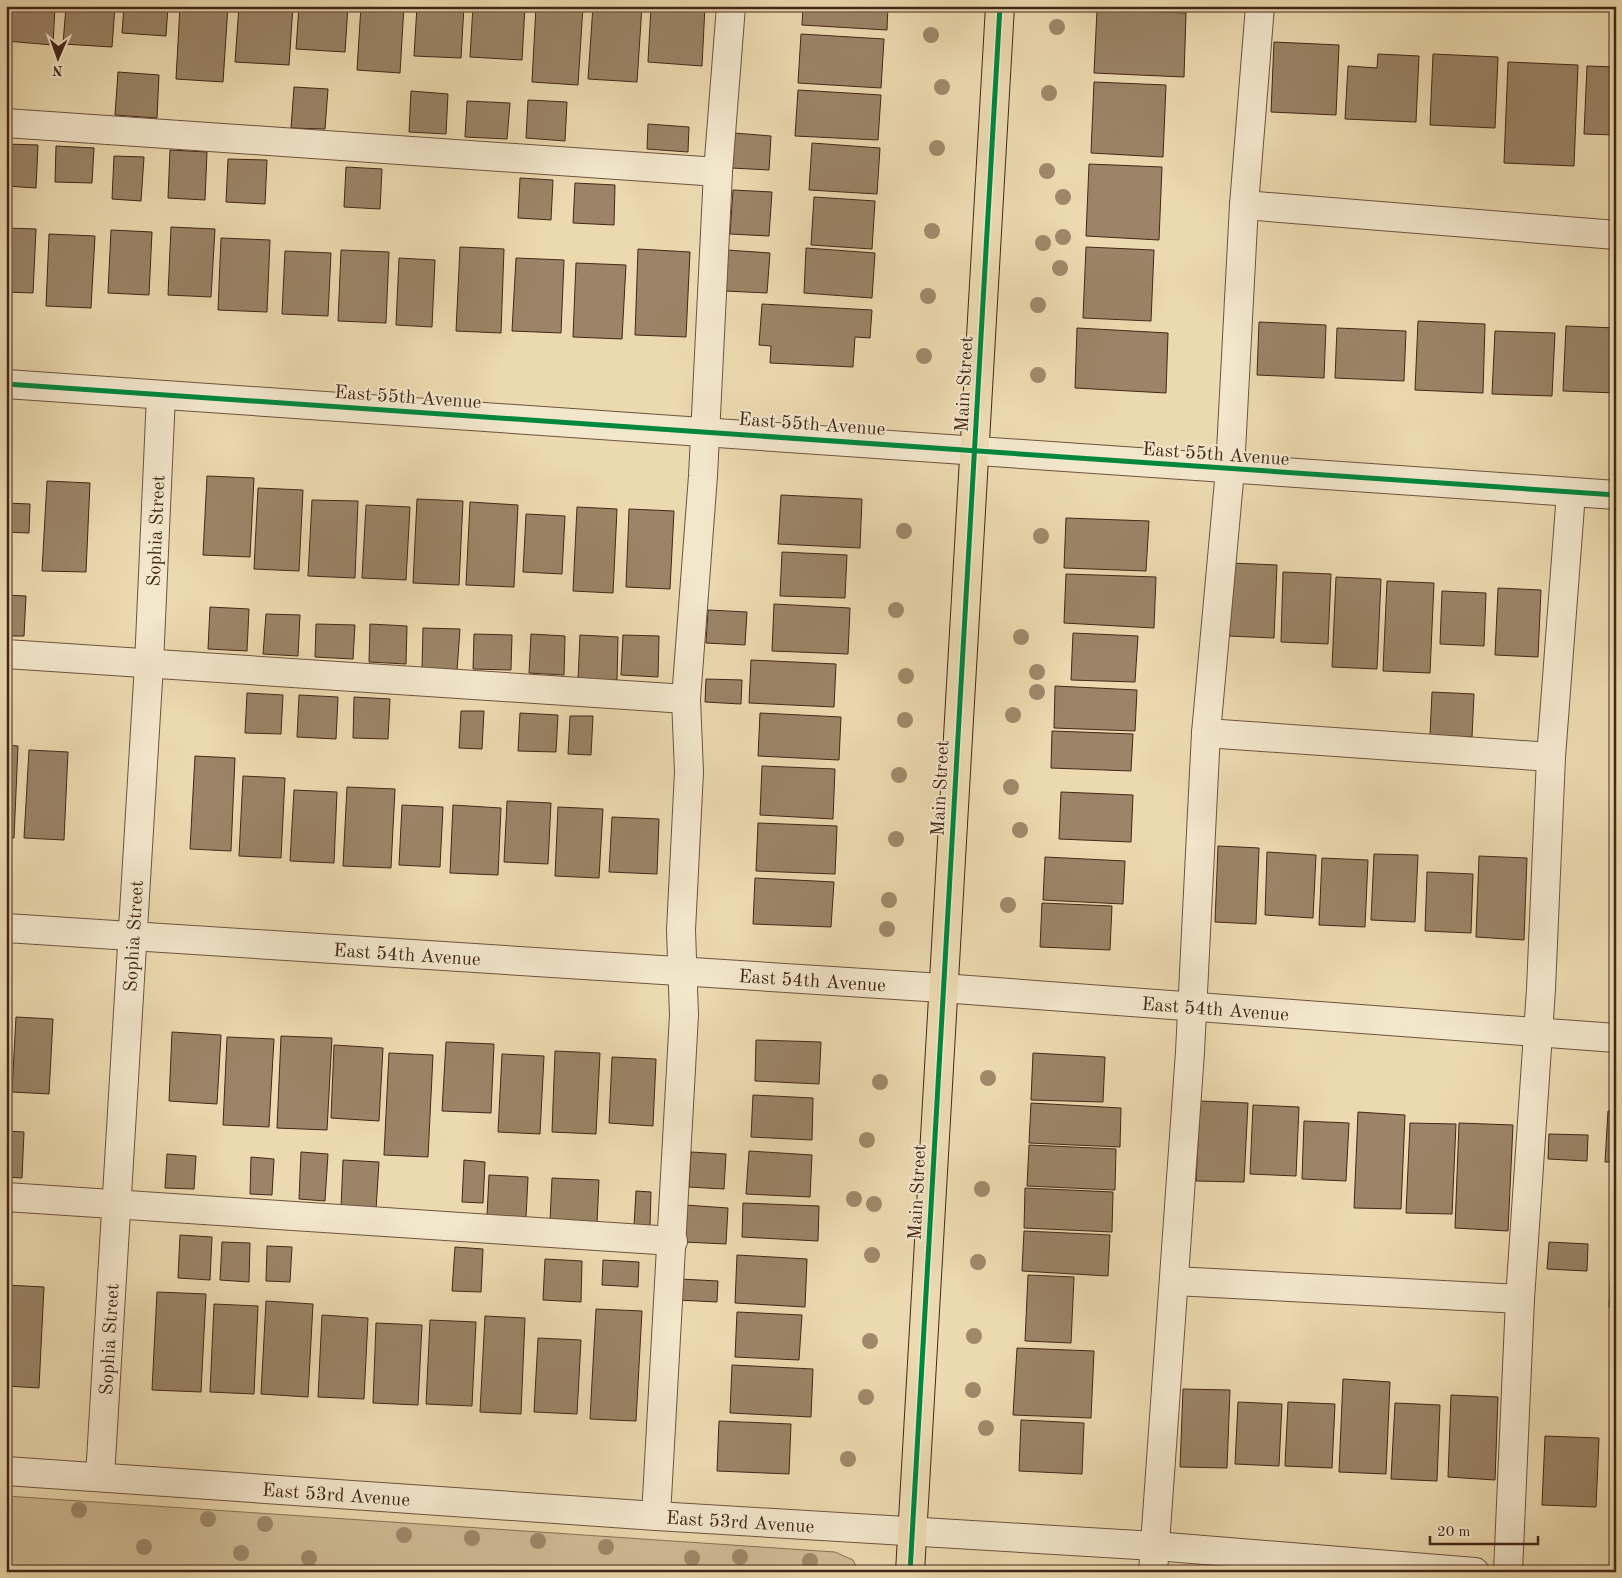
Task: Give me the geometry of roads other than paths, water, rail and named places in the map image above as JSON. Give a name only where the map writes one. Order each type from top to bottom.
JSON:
[{"type":"main road","name":"Main Street","points":[[910,1572],[942,988],[1000,6]]},
{"type":"street","points":[[656,1516],[673,1241],[684,1015],[681,930],[689,772],[686,699],[703,476],[718,172],[731,6]]},
{"type":"street","points":[[1154,1559],[1174,1281],[1206,733],[1230,470],[1244,205],[1260,6]]},
{"type":"street","points":[[6,123],[718,172]]},
{"type":"street","points":[[1244,205],[1616,235]]},
{"type":"street","name":"East 55th Avenue","points":[[6,384],[975,449],[1230,470],[1616,495]]},
{"type":"street","name":"Sophia Street","points":[[100,1477],[162,395]]},
{"type":"street","points":[[1508,1572],[1520,1299],[1539,1033],[1551,757],[1571,493]]},
{"type":"street","points":[[6,654],[686,699]]},
{"type":"street","points":[[1206,733],[1551,757]]},
{"type":"street","name":"East 54th Avenue","points":[[6,928],[942,988],[1191,1008],[1616,1038]]},
{"type":"street","points":[[6,1197],[673,1241]]},
{"type":"street","points":[[1174,1281],[1520,1299]]},
{"type":"street","name":"East 53rd Avenue","points":[[6,1471],[656,1516],[912,1531],[1154,1559],[1475,1572]]}]
